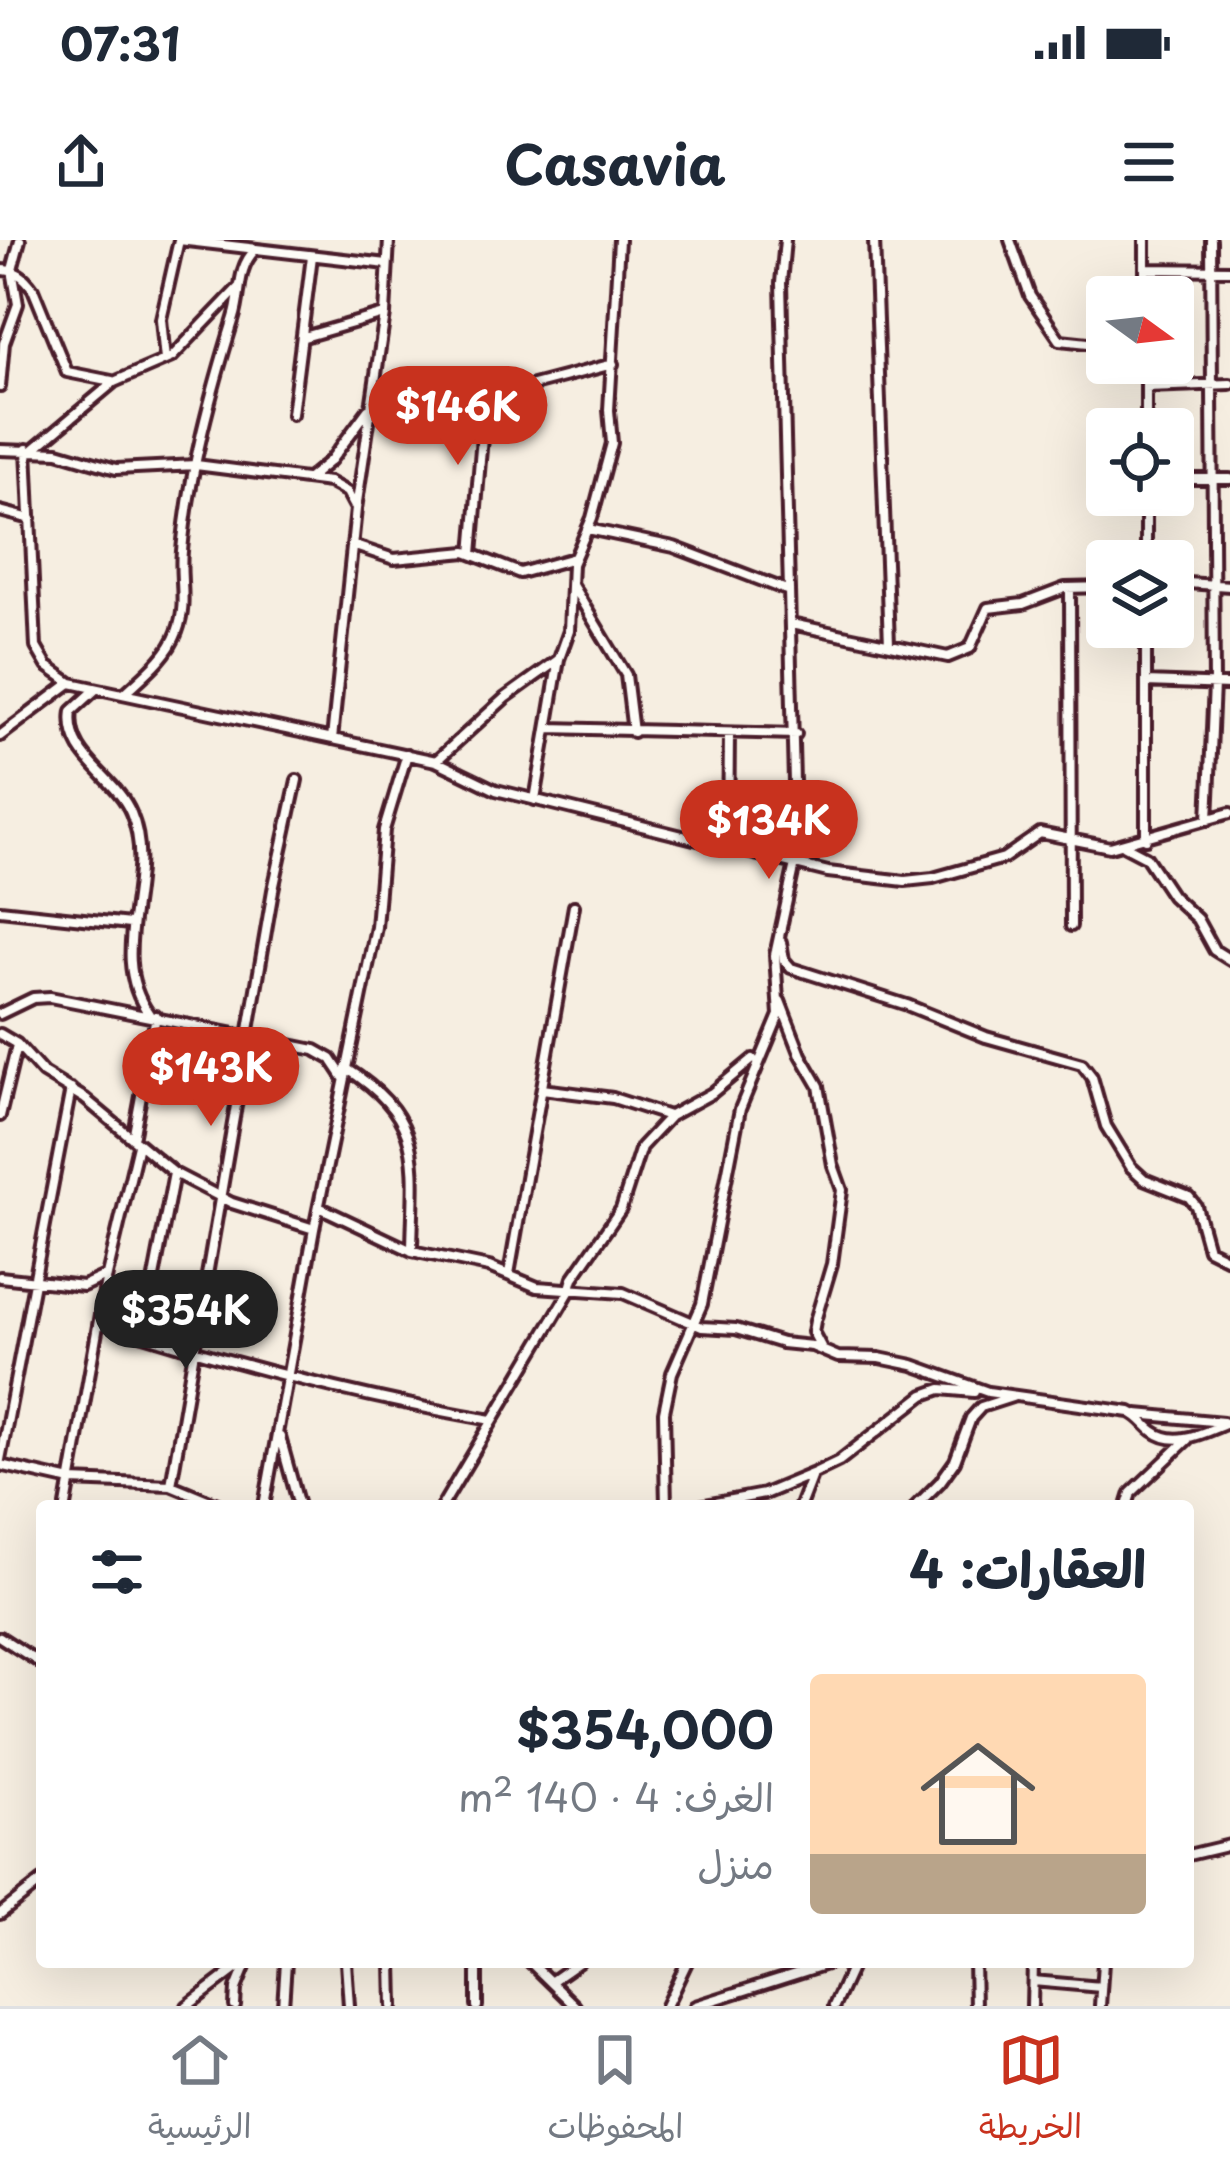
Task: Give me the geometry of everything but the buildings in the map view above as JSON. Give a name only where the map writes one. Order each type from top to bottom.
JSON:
[{"type":"street","points":[[0,387],[2,342],[18,304],[12,271],[20,240]]},
{"type":"street","points":[[166,360],[161,320],[179,240],[388,264]]},
{"type":"street","points":[[332,739],[356,509],[385,314],[389,240]]},
{"type":"street","points":[[535,800],[559,658],[569,631],[574,558],[588,529],[612,443],[609,410],[619,240]]},
{"type":"street","points":[[785,240],[781,283],[798,825],[774,976],[801,1055],[819,1086],[842,1190],[835,1249],[813,1331],[824,1352]]},
{"type":"street","points":[[874,240],[890,644]]},
{"type":"street","points":[[1010,240],[1030,296],[1060,340],[1086,343]]},
{"type":"street","points":[[1145,240],[1145,276]]},
{"type":"street","points":[[1208,820],[1214,684],[1211,240]]},
{"type":"street","points":[[124,694],[164,656],[180,626],[185,590],[181,556],[196,465],[245,260],[260,247]]},
{"type":"street","points":[[292,414],[312,256]]},
{"type":"street","points":[[1145,269],[1230,270]]},
{"type":"street","points":[[0,270],[25,277],[68,372],[114,382]]},
{"type":"street","points":[[30,449],[114,382],[166,360],[239,286]]},
{"type":"street","points":[[304,337],[385,314]]},
{"type":"street","points":[[472,554],[483,425],[491,396],[614,364]]},
{"type":"street","points":[[1146,408],[1146,387],[1230,384]]},
{"type":"street","points":[[308,479],[332,460],[372,404]]},
{"type":"street","points":[[30,449],[36,647],[47,667],[71,683],[436,761],[488,788],[795,866],[904,880],[932,878],[1004,858],[1040,833],[1070,836],[1096,846],[1124,845],[1230,813]]},
{"type":"street","points":[[0,450],[58,452],[116,469],[196,465],[308,479],[342,488],[356,509]]},
{"type":"street","points":[[1194,478],[1230,478]]},
{"type":"street","points":[[0,511],[31,519]]},
{"type":"street","points":[[588,529],[674,547],[789,591]]},
{"type":"street","points":[[352,545],[394,559],[441,552],[472,554],[520,573],[574,558]]},
{"type":"street","points":[[1194,583],[1230,586]]},
{"type":"street","points":[[571,584],[626,675],[633,732]]},
{"type":"street","points":[[1070,588],[1071,926]]},
{"type":"street","points":[[791,624],[948,657],[974,643],[988,608],[1086,588]]},
{"type":"street","points":[[1146,648],[1146,839]]},
{"type":"street","points":[[436,761],[505,698],[559,658]]},
{"type":"street","points":[[1146,682],[1230,685]]},
{"type":"street","points":[[0,736],[71,683]]},
{"type":"street","points":[[67,1500],[135,1143],[153,1016],[134,990],[130,924],[140,838],[123,796],[86,758],[72,733],[72,711],[96,688]]},
{"type":"street","points":[[549,728],[796,734]]},
{"type":"street","points":[[728,847],[729,734]]},
{"type":"street","points":[[265,1500],[376,927],[384,830],[407,754]]},
{"type":"street","points":[[171,1485],[297,780]]},
{"type":"street","points":[[1124,845],[1146,857],[1172,896],[1197,919],[1214,950],[1230,960]]},
{"type":"street","points":[[509,1274],[574,906]]},
{"type":"street","points":[[0,910],[130,924]]},
{"type":"street","points":[[781,940],[784,960],[791,968],[908,1004],[986,1037],[1082,1064],[1092,1077],[1106,1126],[1130,1167],[1144,1180],[1189,1197],[1208,1249],[1230,1260]]},
{"type":"street","points":[[0,1015],[42,997],[315,1050],[331,1059],[345,1073],[381,1090],[405,1124],[413,1162],[412,1251]]},
{"type":"street","points":[[666,1500],[664,1412],[672,1373],[702,1304],[740,1109],[778,1015],[779,1000]]},
{"type":"street","points":[[0,1034],[17,1043],[43,1073],[71,1089],[174,1173],[220,1198],[314,1229]]},
{"type":"street","points":[[0,1116],[17,1043]]},
{"type":"street","points":[[445,1500],[581,1265],[621,1209],[641,1147],[670,1116],[712,1093],[760,1053]]},
{"type":"street","points":[[71,1089],[0,1462],[71,1481],[171,1485],[207,1500]]},
{"type":"street","points":[[542,1089],[598,1095],[670,1116]]},
{"type":"street","points":[[143,1335],[174,1173]]},
{"type":"street","points":[[319,1207],[412,1251],[509,1274],[537,1287],[623,1293],[716,1330],[736,1329],[852,1360],[879,1358],[913,1365],[988,1392]]},
{"type":"street","points":[[0,1277],[88,1286],[107,1275]]},
{"type":"street","points":[[99,1321],[286,1379],[492,1420]]},
{"type":"street","points":[[732,1500],[764,1494],[839,1461],[924,1395],[941,1389],[1230,1422]]},
{"type":"street","points":[[922,1500],[955,1461],[971,1418],[981,1407],[1014,1396]]},
{"type":"street","points":[[1137,1414],[1157,1435],[1189,1438]]},
{"type":"street","points":[[1128,1500],[1189,1438],[1230,1422]]},
{"type":"street","points":[[278,1430],[297,1500]]},
{"type":"street","points":[[802,1500],[812,1474]]},
{"type":"street","points":[[0,1636],[36,1660]]},
{"type":"street","points":[[1194,1854],[1230,1845]]},
{"type":"street","points":[[0,1914],[36,1885]]},
{"type":"street","points":[[187,2006],[238,1968]]},
{"type":"street","points":[[236,2006],[244,1968]]},
{"type":"street","points":[[284,2006],[286,1968]]},
{"type":"street","points":[[347,1968],[350,2006]]},
{"type":"street","points":[[392,1968],[393,2006]]},
{"type":"street","points":[[476,2006],[477,1968]]},
{"type":"street","points":[[538,1968],[574,2006]]},
{"type":"street","points":[[553,1980],[570,1968]]},
{"type":"street","points":[[666,2006],[684,1968]]},
{"type":"street","points":[[695,2006],[813,1968]]},
{"type":"street","points":[[834,2006],[851,1968]]},
{"type":"street","points":[[974,1968],[975,2006]]},
{"type":"street","points":[[1032,2006],[1033,1968]]},
{"type":"street","points":[[1100,2006],[1103,1968]]},
{"type":"street","points":[[1033,1981],[1101,1987]]}]
